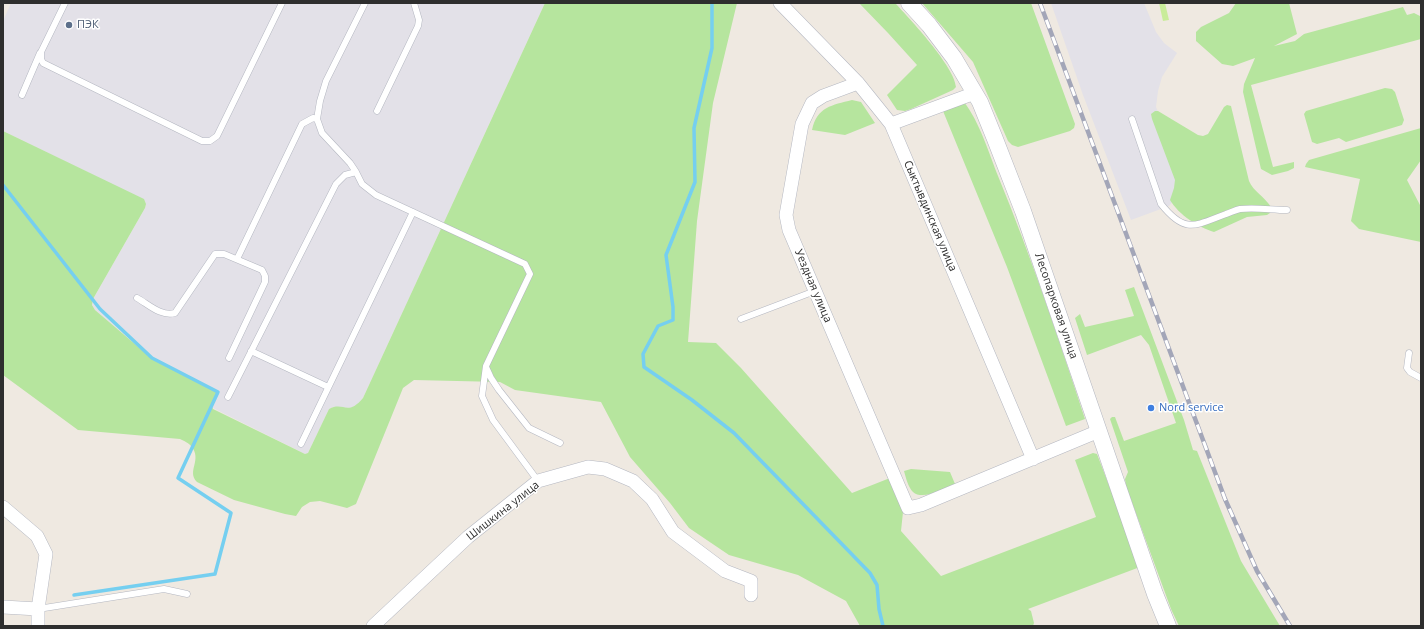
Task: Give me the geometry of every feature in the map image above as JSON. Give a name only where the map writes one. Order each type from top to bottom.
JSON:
[{"type":"street","name":"Сыктывдинская улица","points":[[780,3],[858,84],[891,124],[1033,459]]},
{"type":"street","name":"Лесопарковая улица","points":[[909,3],[929,25],[950,52],[975,93],[996,139],[1023,211],[1155,594],[1168,626]]},
{"type":"street","name":"Уездная улица","points":[[858,84],[823,96],[812,103],[802,124],[786,215],[789,230],[908,508],[921,505],[1033,459]]},
{"type":"street","points":[[891,124],[975,93]]},
{"type":"street","points":[[1033,459],[1099,431]]},
{"type":"street","name":"Шишкина улица","points":[[373,626],[468,537],[538,481],[588,467],[605,469],[633,482],[652,499],[673,532],[725,571],[752,581],[752,595]]},
{"type":"street","points":[[3,507],[37,536],[46,554],[38,609],[38,626]]},
{"type":"street","points":[[3,607],[38,609]]},
{"type":"lane","points":[[22,96],[41,52],[65,3]]},
{"type":"lane","points":[[41,52],[41,59],[47,66],[202,141],[210,141],[217,136],[282,3]]},
{"type":"lane","points":[[365,3],[326,81],[320,101],[317,119],[322,133],[350,163],[362,184],[376,195],[525,264],[530,274],[486,366],[482,396],[493,420],[538,481]]},
{"type":"lane","points":[[377,111],[418,26],[419,20],[414,3]]},
{"type":"lane","points":[[236,259],[302,124],[313,118],[317,119]]},
{"type":"lane","points":[[1132,119],[1161,204],[1170,215],[1177,220],[1184,224],[1194,226],[1240,209],[1286,210]]},
{"type":"lane","points":[[228,397],[336,184],[345,175],[356,172]]},
{"type":"lane","points":[[301,444],[413,212]]},
{"type":"lane","points":[[137,298],[163,314],[169,315],[175,313],[214,254],[224,254],[262,270],[265,276],[265,282],[229,358]]},
{"type":"lane","points":[[741,319],[815,291]]},
{"type":"lane","points":[[251,351],[328,387]]},
{"type":"lane","points":[[1409,353],[1407,368],[1410,372],[1421,378]]},
{"type":"lane","points":[[486,366],[491,378],[499,390],[529,428],[560,443]]},
{"type":"lane","points":[[38,609],[164,589],[187,594]]},
{"type":"shaded area","points":[[11,3],[545,3],[363,398],[357,405],[351,408],[333,407],[329,409],[308,453],[305,454],[213,408],[212,406],[218,394],[216,390],[149,356],[95,310],[92,305],[93,299],[146,204],[144,200],[3,131],[3,21]]},
{"type":"shaded area","points":[[1051,3],[1144,3],[1156,32],[1164,43],[1177,53],[1162,77],[1156,107],[1160,117],[1172,136],[1177,196],[1169,206],[1131,220],[1083,95]]},
{"type":"green space","points":[[545,3],[737,3],[713,103],[697,221],[688,342],[716,343],[741,368],[852,493],[890,478],[903,512],[901,531],[941,576],[1096,517],[1075,460],[1093,453],[1097,454],[1140,567],[1028,609],[1031,611],[1034,623],[1033,626],[860,626],[846,601],[798,575],[729,555],[689,528],[670,503],[630,457],[601,402],[515,390],[500,382],[414,380],[403,388],[356,504],[347,508],[320,501],[310,502],[302,507],[296,516],[234,500],[197,482],[193,474],[195,461],[194,451],[189,444],[180,439],[78,430],[3,375],[3,131],[144,199],[146,204],[145,208],[93,299],[92,305],[95,310],[149,356],[216,390],[218,394],[212,406],[213,409],[305,454],[308,453],[329,409],[334,407],[353,407],[363,398]]},
{"type":"green space","points":[[859,3],[895,3],[921,31],[940,56],[954,78],[956,87],[953,90],[911,109],[905,111],[897,110],[887,95],[917,65]]},
{"type":"green space","points":[[922,3],[1031,3],[1075,124],[1074,128],[1070,131],[1018,147],[1012,145],[1008,141],[973,62]]},
{"type":"green space","points":[[1159,3],[1165,3],[1169,20],[1163,21]]},
{"type":"green space","points":[[1236,3],[1289,3],[1297,34],[1274,46],[1295,41],[1304,34],[1403,7],[1407,15],[1414,13],[1420,16],[1421,39],[1251,85],[1273,167],[1294,162],[1294,168],[1272,175],[1261,169],[1243,92],[1244,84],[1255,58],[1233,66],[1222,64],[1196,41],[1196,32],[1201,27],[1229,13]]},
{"type":"green space","points":[[1385,88],[1392,89],[1395,92],[1404,120],[1402,125],[1346,142],[1339,138],[1317,144],[1312,142],[1304,114],[1306,111]]},
{"type":"green space","points":[[852,100],[861,102],[875,123],[845,135],[812,130],[814,122],[826,108]]},
{"type":"green space","points":[[964,102],[974,118],[983,138],[1022,236],[1085,419],[1066,426],[1007,267],[943,111]]},
{"type":"green space","points":[[1227,105],[1231,106],[1249,181],[1253,188],[1271,207],[1270,213],[1267,215],[1247,217],[1214,232],[1189,220],[1178,211],[1170,200],[1175,180],[1151,114],[1158,111],[1198,135],[1203,136],[1208,134],[1224,107]]},
{"type":"green space","points":[[1421,128],[1421,160],[1407,180],[1421,207],[1421,242],[1359,229],[1351,221],[1360,179],[1305,167],[1309,160]]},
{"type":"green space","points":[[1134,287],[1184,420],[1193,450],[1197,451],[1241,561],[1280,626],[1179,626],[1171,609],[1126,486],[1125,479],[1128,472],[1110,419],[1115,417],[1124,441],[1176,423],[1149,345],[1141,335],[1087,355],[1075,318],[1080,314],[1085,327],[1134,316],[1125,290]]},
{"type":"green space","points":[[911,469],[950,472],[955,484],[934,493],[922,495],[917,494],[910,488],[904,471]]},
{"type":"waterway","points":[[712,3],[712,48],[694,128],[695,182],[666,255],[673,307],[673,320],[658,326],[643,354],[644,367],[692,400],[734,433],[870,573],[877,585],[879,609],[883,626]]},
{"type":"waterway","points":[[3,185],[100,309],[152,358],[218,392],[178,478],[231,513],[215,574],[74,595]]},
{"type":"railway","points":[[1040,3],[1225,499],[1257,571],[1290,626]]},
{"type":"place","name":"ПЭК","points":[[69,25]]},
{"type":"place","name":"Nord service","points":[[1151,408]]}]
